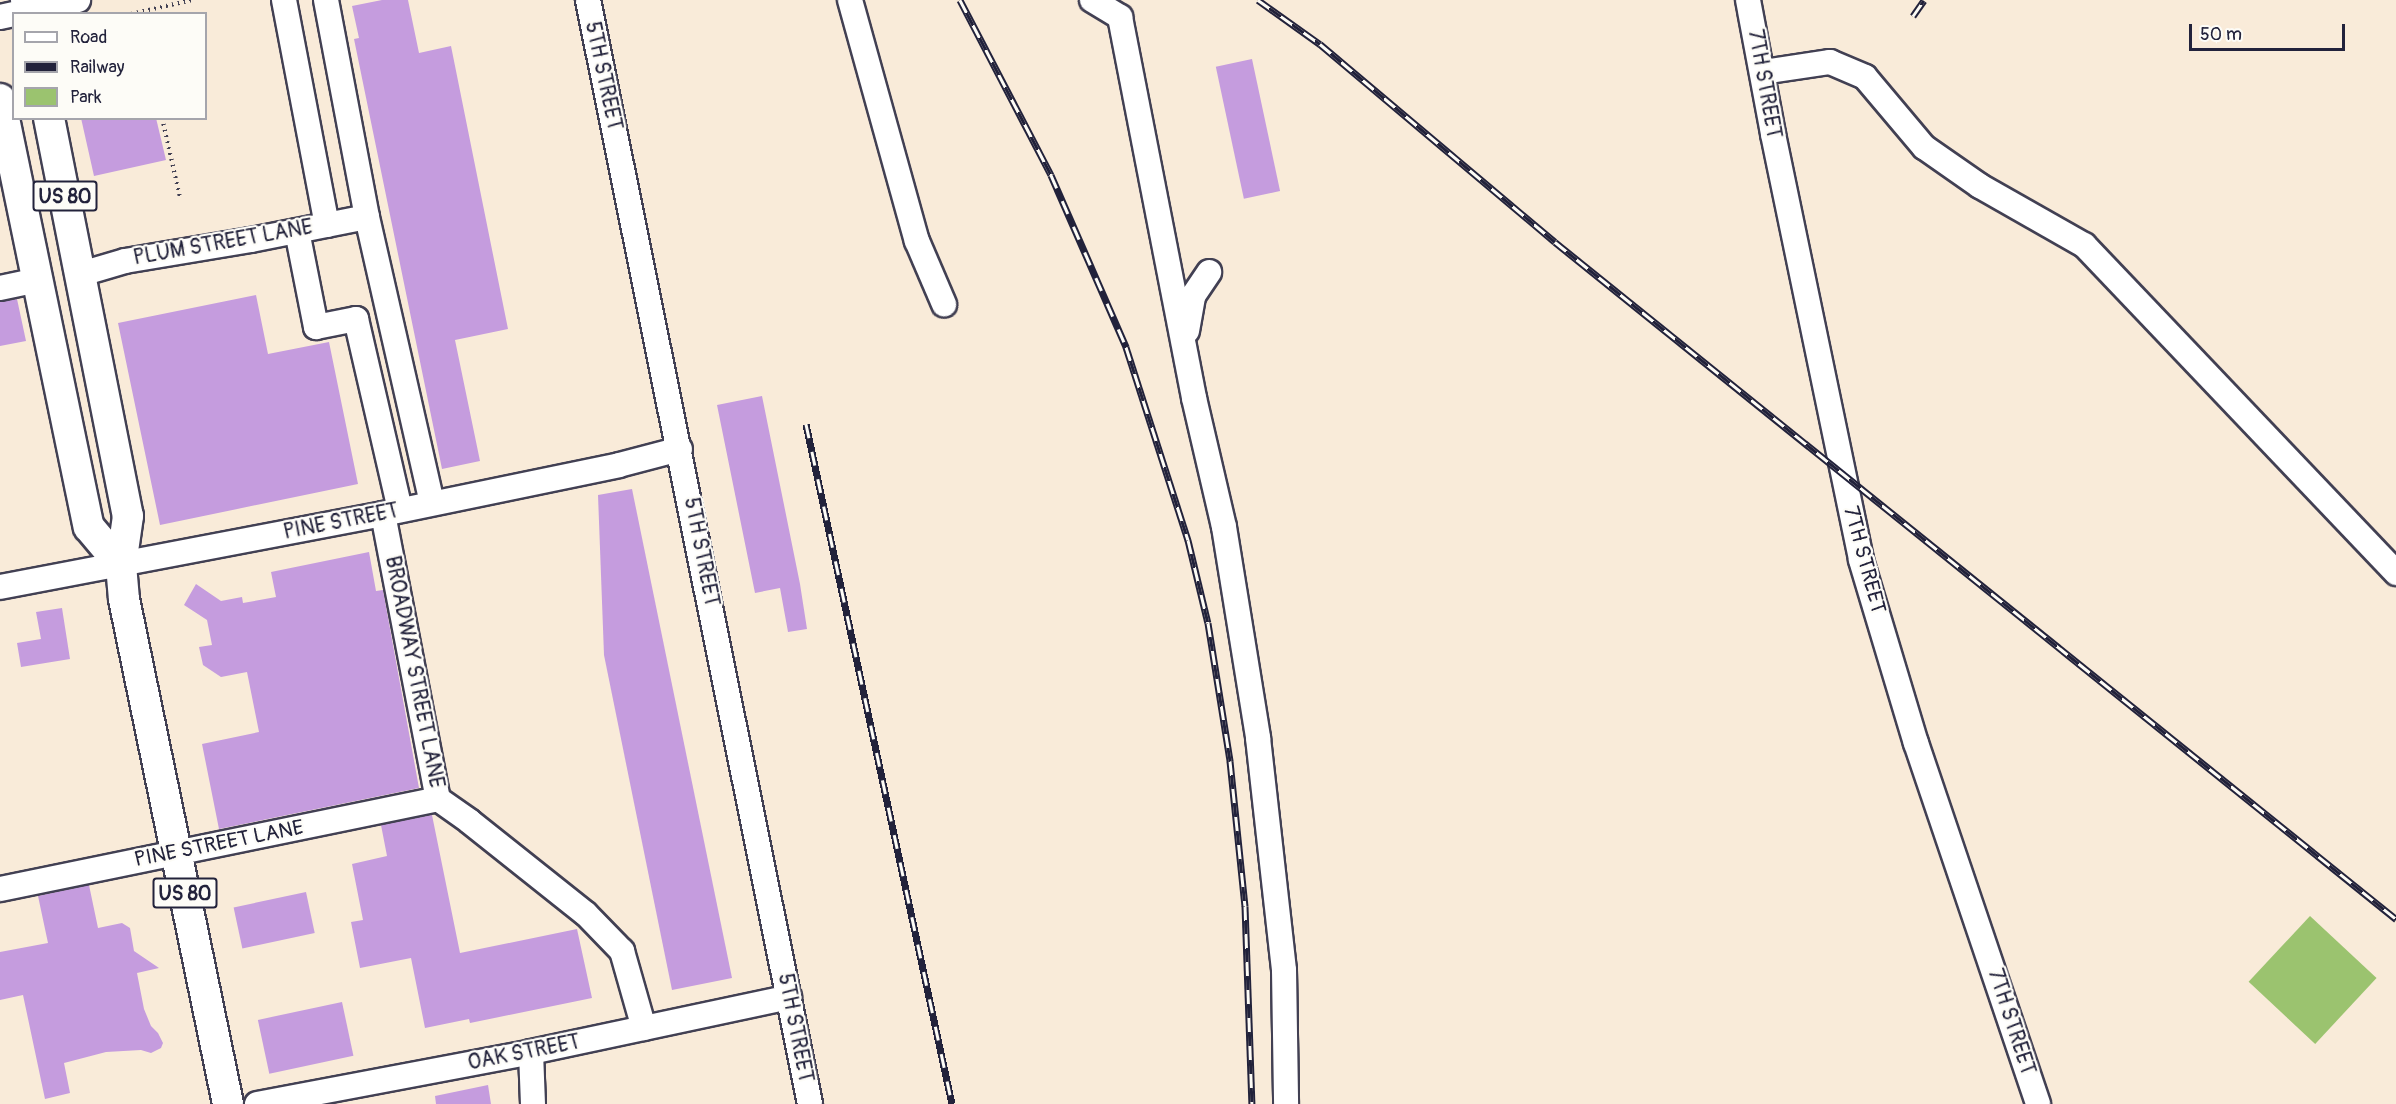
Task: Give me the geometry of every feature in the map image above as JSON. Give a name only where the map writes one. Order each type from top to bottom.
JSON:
[{"type":"main road","name":"US 80","points":[[0,99],[89,527],[121,565]]},
{"type":"main road","name":"US 80","points":[[49,120],[128,516],[121,565],[124,599],[228,1104]]},
{"type":"street","points":[[28,8],[78,0]]},
{"type":"street","points":[[284,0],[327,225]]},
{"type":"street","points":[[326,0],[367,217],[432,503]]},
{"type":"street","name":"5TH STREET","points":[[588,0],[810,1104]]},
{"type":"street","points":[[850,0],[917,241],[944,304]]},
{"type":"street","points":[[1092,0],[1120,17],[1186,354],[1224,527],[1258,738],[1284,970],[1286,1104]]},
{"type":"street","name":"7TH STREET","points":[[1748,0],[1773,135],[1861,560],[1916,743],[2038,1104]]},
{"type":"street","points":[[1763,72],[1830,62],[1865,77],[1924,147],[1980,186],[2084,245],[2396,573]]},
{"type":"street","name":"PLUM STREET LANE","points":[[81,274],[125,261],[367,217]]},
{"type":"street","name":"BROADWAY STREET LANE","points":[[297,231],[316,327],[356,319],[392,512],[438,800],[469,821],[586,914],[622,951],[644,1028]]},
{"type":"street","points":[[1186,354],[1188,315],[1193,296],[1209,272]]},
{"type":"street","points":[[0,288],[39,280]]},
{"type":"street","name":"PINE STREET","points":[[0,587],[74,571],[121,565],[392,512],[619,465],[680,449]]},
{"type":"street","name":"PINE STREET LANE","points":[[0,889],[438,800]]},
{"type":"street","name":"OAK STREET","points":[[257,1104],[531,1052],[789,997]]},
{"type":"street","points":[[531,1052],[533,1104]]},
{"type":"path","points":[[143,12],[192,0]]},
{"type":"path","points":[[162,120],[180,196]]},
{"type":"green space","points":[[2310,916],[2377,978],[2315,1044],[2249,982]]},
{"type":"building","points":[[382,0],[408,0],[419,53],[451,46],[508,329],[455,340],[480,461],[442,469],[354,39],[359,38],[352,6]]},
{"type":"building","points":[[1252,59],[1280,191],[1244,199],[1216,67]]},
{"type":"building","points":[[81,120],[156,120],[166,160],[94,176]]},
{"type":"building","points":[[256,295],[268,354],[329,342],[358,484],[160,525],[118,323]]},
{"type":"building","points":[[17,299],[26,341],[0,346],[0,302]]},
{"type":"building","points":[[762,396],[807,629],[788,632],[780,588],[755,593],[717,405]]},
{"type":"building","points":[[632,489],[732,978],[672,990],[604,655],[598,495]]},
{"type":"building","points":[[369,552],[376,591],[383,590],[419,788],[219,829],[202,744],[259,732],[247,672],[221,677],[203,665],[199,647],[212,645],[207,620],[184,605],[196,584],[221,601],[242,597],[243,603],[276,597],[271,572]]},
{"type":"building","points":[[62,608],[70,659],[21,667],[17,643],[41,639],[36,612]]},
{"type":"building","points":[[432,815],[460,953],[577,929],[592,998],[470,1023],[469,1019],[425,1028],[411,958],[360,968],[351,922],[363,920],[352,864],[387,856],[381,825]]},
{"type":"building","points":[[89,885],[98,928],[122,923],[130,928],[134,951],[159,968],[137,973],[144,1009],[151,1026],[163,1043],[161,1048],[151,1053],[141,1050],[106,1052],[64,1063],[70,1093],[45,1099],[23,995],[0,1000],[0,952],[48,943],[38,896]]},
{"type":"building","points":[[306,892],[315,933],[242,948],[234,907]]},
{"type":"building","points":[[342,1002],[353,1056],[269,1074],[258,1020]]},
{"type":"building","points":[[488,1085],[491,1104],[436,1104],[435,1096]]},
{"type":"railway","points":[[960,0],[1051,175],[1126,347],[1188,540],[1208,623],[1230,761],[1245,906],[1252,1104]]},
{"type":"railway","points":[[1258,0],[1320,44],[1555,242],[2396,919]]},
{"type":"railway","points":[[1913,16],[1924,0]]},
{"type":"railway","points":[[806,424],[952,1104]]}]
